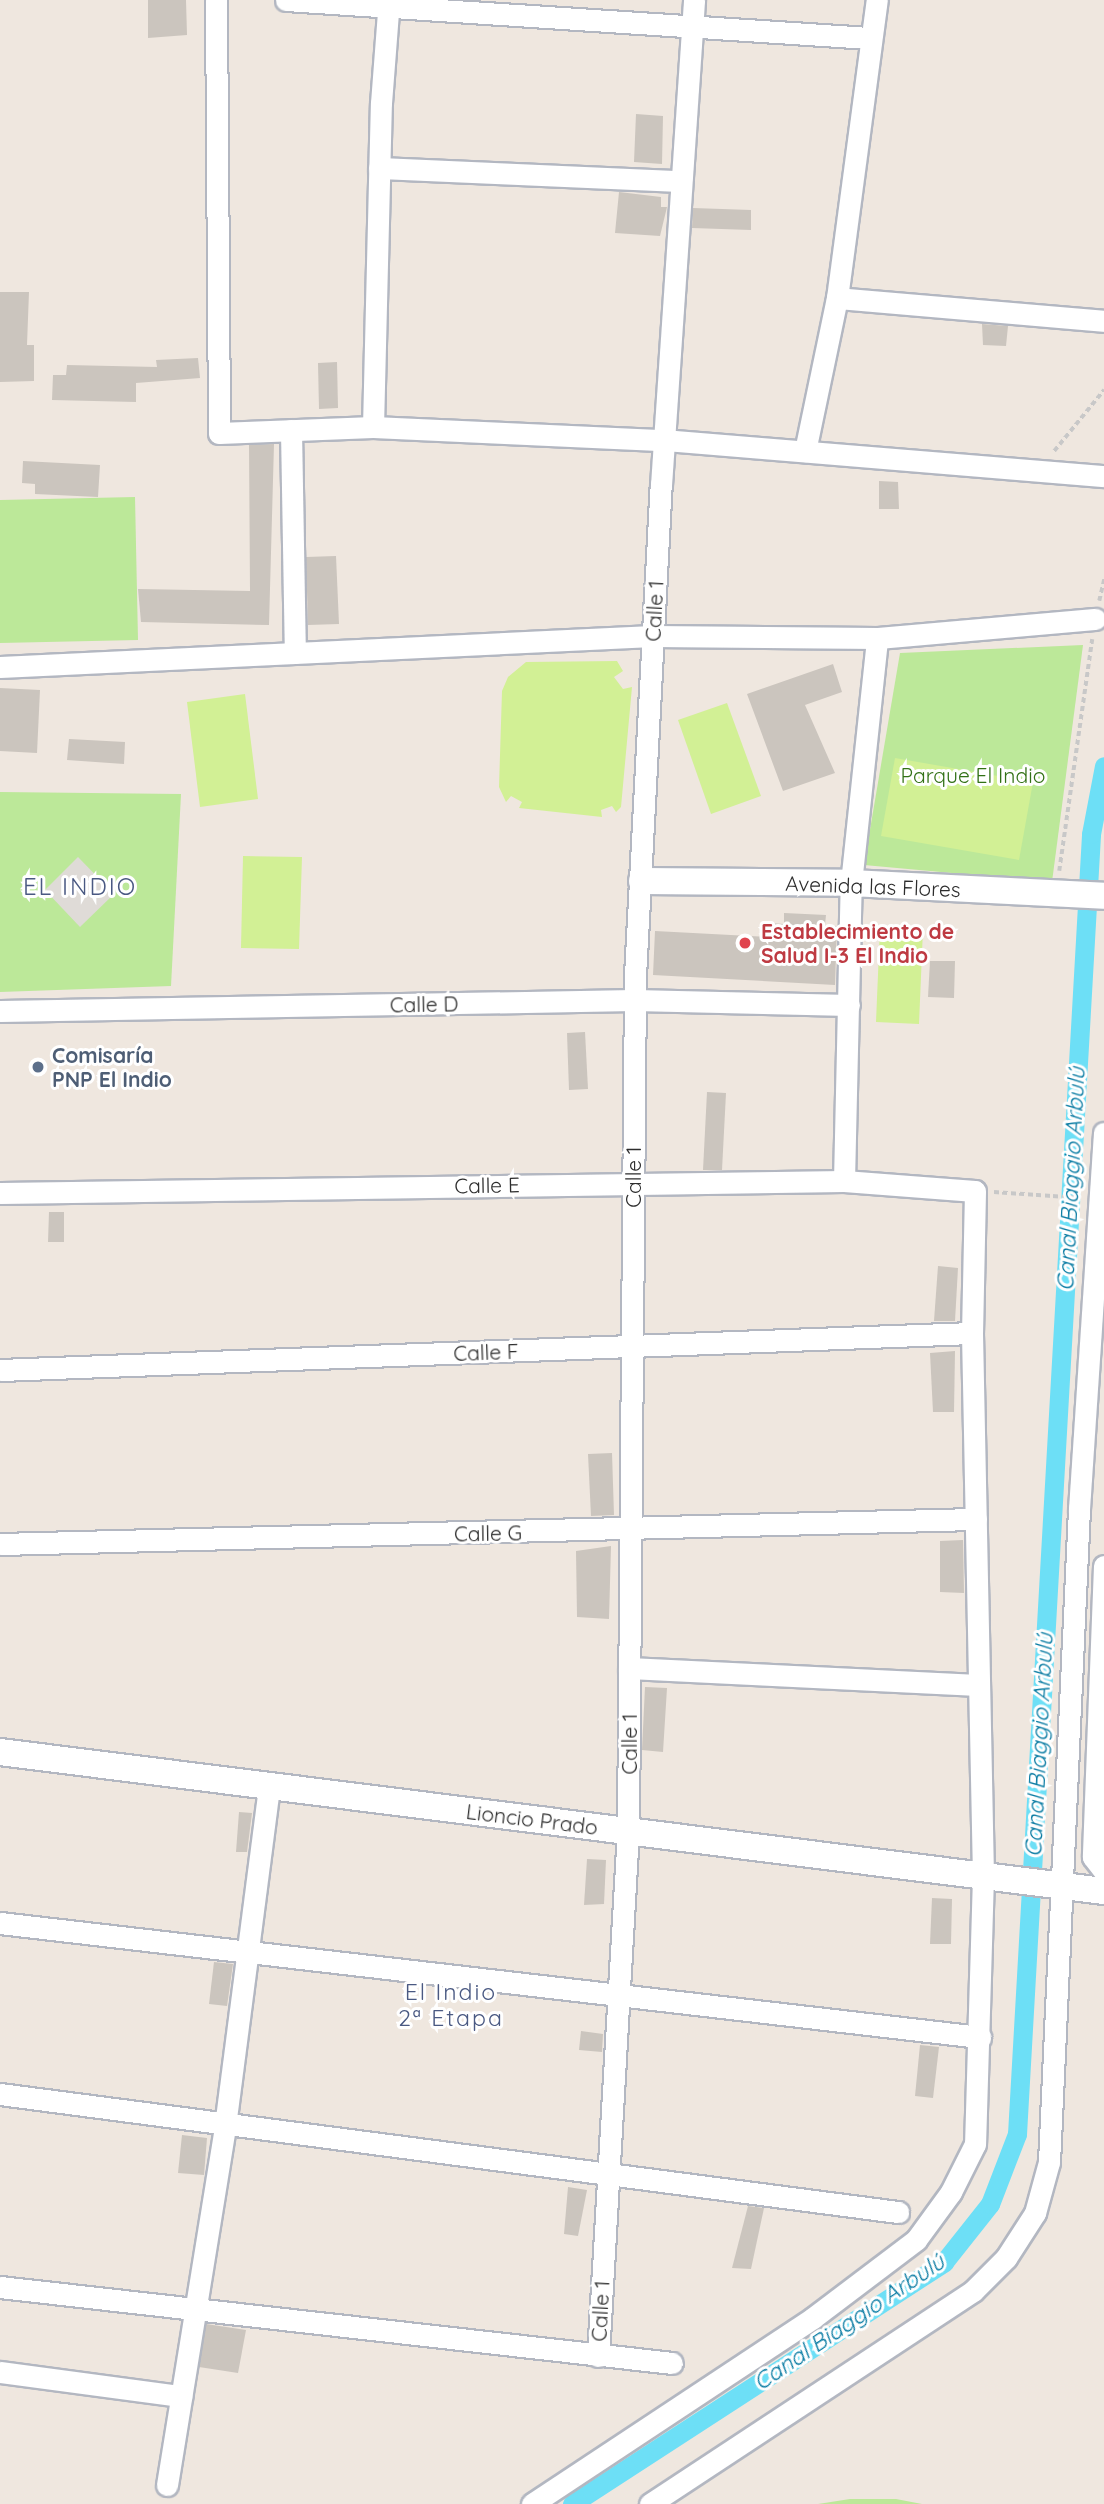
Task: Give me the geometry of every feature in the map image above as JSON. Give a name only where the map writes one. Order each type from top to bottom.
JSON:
[{"type":"street","points":[[216,0],[219,433],[373,427],[664,440],[1104,475]]},
{"type":"street","points":[[286,0],[389,5],[692,29],[869,38]]},
{"type":"street","name":"Calle 1","points":[[598,2356],[628,1831],[634,1000],[642,881],[652,636],[694,0]]},
{"type":"street","points":[[805,451],[837,298],[869,38],[877,0]]},
{"type":"street","points":[[373,427],[379,168],[389,5]]},
{"type":"street","points":[[379,168],[681,181]]},
{"type":"street","points":[[837,298],[1104,321]]},
{"type":"street","points":[[291,430],[295,653]]},
{"type":"street","points":[[0,667],[652,636],[877,638],[1095,619]]},
{"type":"street","points":[[844,1181],[851,883],[877,638]]},
{"type":"street","name":"Avenida las Flores","points":[[642,881],[851,883],[1104,896]]},
{"type":"street","name":"Calle D","points":[[0,1010],[634,1000],[849,1005]]},
{"type":"street","points":[[650,2504],[899,2343],[973,2291],[1006,2258],[1035,2213],[1049,2162],[1053,1884],[1104,1133]]},
{"type":"street","name":"Calle E","points":[[0,1194],[633,1182],[844,1181],[975,1191]]},
{"type":"street","points":[[531,2504],[813,2318],[916,2240],[951,2192],[975,2144],[990,1877],[978,1685],[972,1333],[975,1191]]},
{"type":"street","name":"Calle F","points":[[0,1370],[972,1333]]},
{"type":"street","name":"Calle G","points":[[0,1544],[631,1530],[976,1519]]},
{"type":"street","points":[[1104,1566],[1101,1741],[1093,1857],[1104,1871]]},
{"type":"street","points":[[629,1668],[978,1685]]},
{"type":"street","name":"Lioncio Prado","points":[[0,1752],[1104,1891]]},
{"type":"street","points":[[167,2485],[225,2126],[270,1786]]},
{"type":"street","points":[[0,1923],[248,1949],[980,2038]]},
{"type":"street","points":[[0,2094],[225,2126],[898,2212]]},
{"type":"street","points":[[0,2287],[197,2307],[672,2363]]},
{"type":"street","points":[[0,2372],[181,2396]]},
{"type":"path","points":[[1044,472],[1055,450],[1104,390]]},
{"type":"path","points":[[1058,894],[1095,619],[1104,579]]},
{"type":"path","points":[[975,1191],[1091,1199]]},
{"type":"green space","points":[[135,497],[138,640],[0,643],[0,500]]},
{"type":"green space","name":"Parque El Indio","points":[[1083,645],[1052,882],[864,865],[900,653]]},
{"type":"green space","points":[[617,661],[623,671],[614,677],[623,689],[632,687],[621,807],[616,812],[612,806],[601,810],[602,817],[519,808],[522,802],[511,796],[506,802],[499,787],[502,691],[508,677],[526,662]]},
{"type":"green space","points":[[245,694],[258,799],[200,807],[187,702]]},
{"type":"green space","points":[[727,703],[761,796],[711,814],[678,720]]},
{"type":"green space","points":[[895,758],[1033,782],[1019,860],[881,836]]},
{"type":"green space","points":[[0,792],[181,794],[171,986],[0,992]]},
{"type":"green space","points":[[243,856],[302,857],[299,949],[241,948]]},
{"type":"green space","points":[[880,927],[923,929],[919,1024],[876,1022]]},
{"type":"green space","points":[[850,2499],[896,2499],[922,2504],[818,2504]]},
{"type":"shaded area","points":[[78,857],[114,894],[80,927],[45,890]]},
{"type":"building","points":[[148,0],[186,0],[187,35],[148,38]]},
{"type":"building","points":[[636,114],[663,116],[662,164],[634,162]]},
{"type":"building","points":[[619,192],[661,197],[661,207],[667,207],[660,236],[615,233]]},
{"type":"building","points":[[693,208],[751,210],[751,230],[692,228]]},
{"type":"building","points":[[0,292],[29,292],[27,345],[34,345],[34,381],[0,382]]},
{"type":"building","points":[[982,324],[1008,326],[1006,346],[983,345]]},
{"type":"building","points":[[198,358],[200,378],[136,383],[136,402],[52,400],[53,375],[66,375],[67,365],[157,367],[156,360]]},
{"type":"building","points":[[337,362],[338,408],[319,409],[318,363]]},
{"type":"building","points":[[274,444],[269,625],[141,622],[138,589],[250,591],[249,445]]},
{"type":"building","points":[[23,461],[100,465],[98,497],[35,494],[35,484],[22,483]]},
{"type":"building","points":[[879,481],[898,482],[899,509],[879,509]]},
{"type":"building","points":[[336,556],[339,624],[308,625],[306,557]]},
{"type":"building","points":[[833,664],[842,692],[805,705],[835,773],[783,791],[747,694]]},
{"type":"building","points":[[0,688],[40,690],[37,753],[0,751]]},
{"type":"building","points":[[69,739],[125,742],[124,764],[67,760]]},
{"type":"building","points":[[784,913],[826,915],[825,925],[837,926],[835,985],[653,975],[655,931],[768,937],[769,923],[784,924]]},
{"type":"building","points":[[930,961],[955,961],[954,998],[928,997]]},
{"type":"building","points":[[585,1032],[588,1089],[569,1090],[567,1033]]},
{"type":"building","points":[[707,1092],[726,1093],[722,1170],[703,1170]]},
{"type":"building","points":[[49,1212],[64,1212],[64,1242],[48,1242]]},
{"type":"building","points":[[938,1266],[958,1268],[955,1321],[934,1321]]},
{"type":"building","points":[[955,1351],[954,1412],[933,1412],[930,1353]]},
{"type":"building","points":[[612,1453],[614,1515],[591,1516],[588,1454]]},
{"type":"building","points":[[963,1540],[964,1593],[940,1592],[940,1541]]},
{"type":"building","points":[[611,1546],[609,1619],[577,1617],[576,1551]]},
{"type":"building","points":[[645,1687],[667,1688],[663,1752],[642,1750]]},
{"type":"building","points":[[239,1812],[252,1813],[247,1852],[236,1852]]},
{"type":"building","points":[[587,1859],[606,1860],[604,1904],[584,1905]]},
{"type":"building","points":[[932,1898],[952,1899],[951,1944],[930,1944]]},
{"type":"building","points":[[214,1962],[233,1964],[227,2006],[209,2004]]},
{"type":"building","points":[[581,2031],[603,2034],[602,2052],[579,2050]]},
{"type":"building","points":[[920,2045],[939,2047],[933,2098],[915,2096]]},
{"type":"building","points":[[182,2135],[207,2138],[204,2175],[178,2173]]},
{"type":"building","points":[[568,2187],[587,2190],[578,2236],[564,2234]]},
{"type":"building","points":[[748,2206],[764,2208],[751,2269],[732,2268]]},
{"type":"building","points":[[206,2324],[246,2330],[238,2373],[199,2367]]},
{"type":"waterway","name":"Canal Biaggio Arbulú","points":[[572,2504],[944,2262],[990,2204],[1017,2134],[1091,834],[1104,766]]},
{"type":"place","name":"Establecimiento de Salud I-3 El Indio","points":[[745,943]]},
{"type":"place","name":"Comisaría PNP El Indio","points":[[38,1067]]},
{"type":"district","name":"EL INDIO","points":[[80,887]]},
{"type":"district","name":"El Indio 2ª Etapa","points":[[451,2005]]}]
